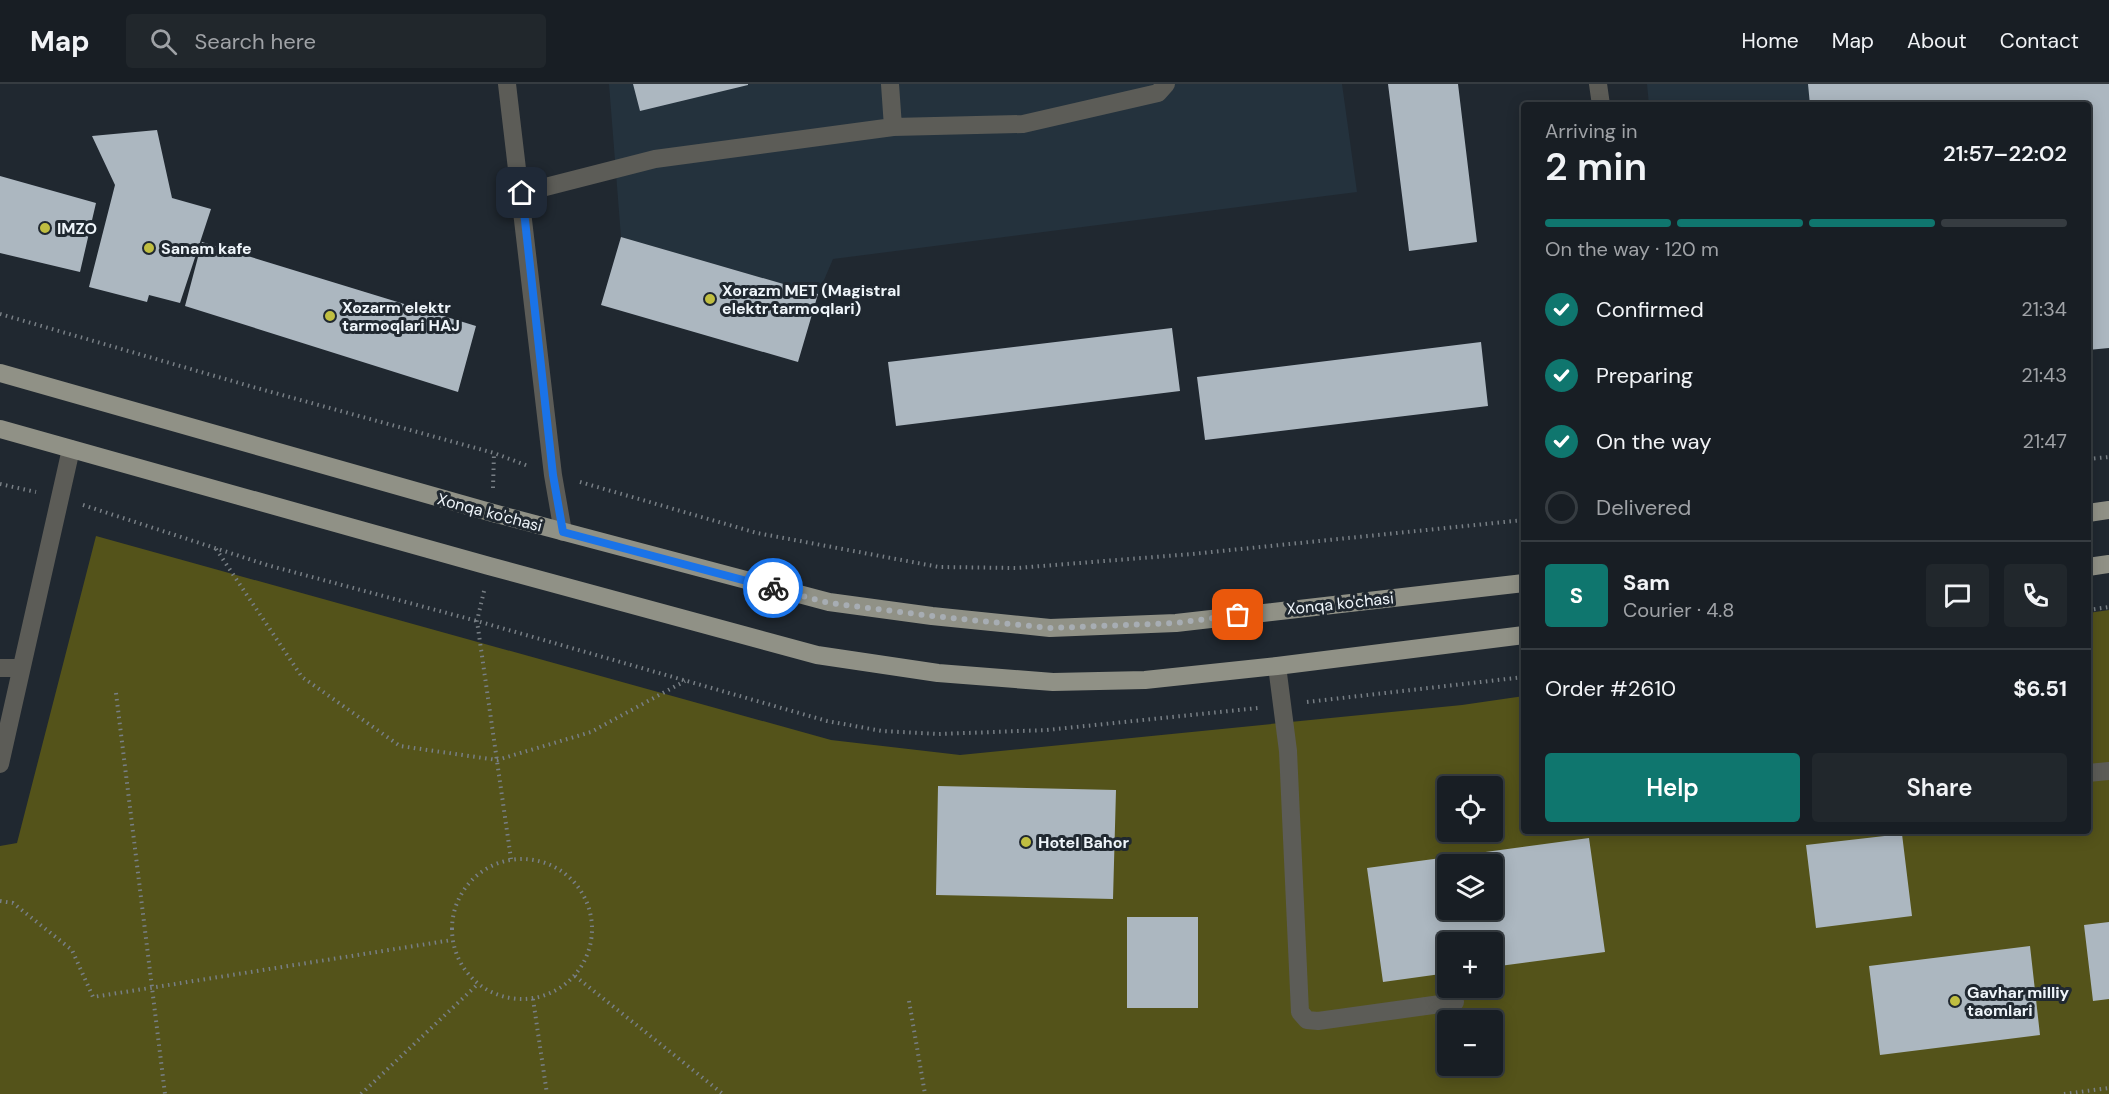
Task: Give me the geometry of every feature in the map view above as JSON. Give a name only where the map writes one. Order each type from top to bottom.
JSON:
[{"type":"main road","name":"Xonqa ko'chasi","points":[[0,373],[563,532],[829,603],[1050,628],[1176,623],[1521,583]]},
{"type":"main road","points":[[0,429],[817,655],[938,673],[1053,682],[1145,680],[1521,635]]},
{"type":"main road","points":[[2091,513],[2109,510]]},
{"type":"main road","points":[[2091,567],[2109,564]]},
{"type":"street","points":[[507,84],[522,193],[553,475],[563,532]]},
{"type":"street","points":[[890,84],[893,127]]},
{"type":"street","points":[[522,193],[655,159],[893,127],[1023,124],[1158,93],[1166,84]]},
{"type":"street","points":[[1598,84],[1601,102]]},
{"type":"street","points":[[0,764],[71,449]]},
{"type":"street","points":[[1277,666],[1288,751],[1300,1012],[1307,1020],[1317,1021],[1455,1002]]},
{"type":"street","points":[[0,668],[21,668]]},
{"type":"street","points":[[2091,773],[2109,771]]},
{"type":"path","points":[[0,314],[494,453],[553,475],[757,533],[939,567],[1017,568],[1192,554],[1521,520]]},
{"type":"path","points":[[2091,459],[2109,457]]},
{"type":"path","points":[[216,548],[302,677],[400,746],[497,760],[591,732],[686,680]]},
{"type":"path","points":[[2091,610],[2109,607]]},
{"type":"path","points":[[477,621],[512,859]]},
{"type":"path","points":[[116,693],[165,1094]]},
{"type":"path","points":[[512,859],[536,860],[559,869],[578,885],[590,906],[593,931],[589,955],[575,976],[556,992],[533,999],[511,999],[489,993],[471,979],[458,961],[452,940],[452,918],[459,897],[472,879],[490,866],[512,859]]},
{"type":"path","points":[[0,901],[13,903],[72,950],[93,997],[452,940]]},
{"type":"path","points":[[575,976],[723,1094]]},
{"type":"path","points":[[361,1094],[478,984]]},
{"type":"path","points":[[533,999],[547,1094]]},
{"type":"path","points":[[909,1001],[925,1094]]},
{"type":"path","points":[[2064,1094],[2109,1088]]},
{"type":"shaded area","points":[[609,84],[1342,84],[1357,192],[833,259],[818,294],[621,237]]},
{"type":"shaded area","points":[[1647,84],[2109,84],[2091,102],[1649,102]]},
{"type":"shaded area","points":[[96,536],[831,740],[960,755],[1462,705],[1521,696],[1521,834],[2091,834],[2091,613],[2109,610],[2109,1094],[0,1094],[0,846],[17,843]]},
{"type":"building","points":[[633,84],[748,84],[748,85],[640,111]]},
{"type":"building","points":[[1388,84],[1458,84],[1477,242],[1409,251]]},
{"type":"building","points":[[1808,84],[2109,84],[2109,348],[2091,350],[2091,102],[1810,102]]},
{"type":"building","name":"Sanam kafe","points":[[157,130],[172,198],[211,209],[180,303],[149,295],[147,302],[89,287],[115,185],[92,136]]},
{"type":"building","name":"IMZO","points":[[0,176],[96,203],[80,272],[0,253]]},
{"type":"building","name":"Xorazm MET (Magistral elektr tarmoqlari)","points":[[621,237],[818,294],[798,362],[601,305]]},
{"type":"building","name":"Xozarm elektr tarmoqlari HAJ","points":[[202,242],[476,326],[458,392],[185,306]]},
{"type":"building","points":[[1172,328],[1180,391],[896,426],[888,362]]},
{"type":"building","points":[[1481,342],[1488,406],[1205,440],[1197,377]]},
{"type":"building","name":"Hotel Bahor","points":[[938,786],[1116,790],[1113,899],[936,895]]},
{"type":"building","points":[[1902,834],[1912,916],[1816,928],[1806,845]]},
{"type":"building","points":[[1589,838],[1605,952],[1503,966],[1503,932],[1437,932],[1437,975],[1383,982],[1367,868],[1437,859],[1437,920],[1503,920],[1503,854],[1471,854]]},
{"type":"building","points":[[1127,917],[1198,917],[1198,1008],[1127,1008]]},
{"type":"building","points":[[2109,922],[2109,999],[2093,1001],[2084,925]]},
{"type":"building","name":"Gavhar milliy taomlari","points":[[2030,946],[2040,1035],[1880,1055],[1869,966]]},
{"type":"way so far","points":[[773,588],[829,603],[1050,628],[1176,623],[1238,615]]},
{"type":"place","name":"IMZO","points":[[45,228]]},
{"type":"place","name":"Sanam kafe","points":[[149,248]]},
{"type":"place","name":"Xorazm MET (Magistral elektr tarmoqlari)","points":[[710,299]]},
{"type":"place","name":"Xozarm elektr tarmoqlari HAJ","points":[[330,316]]},
{"type":"place","name":"Hotel Bahor","points":[[1026,842]]},
{"type":"place","name":"Gavhar milliy taomlari","points":[[1955,1001]]},
{"type":"route","points":[[522,193],[553,475],[563,532],[773,588]]}]
